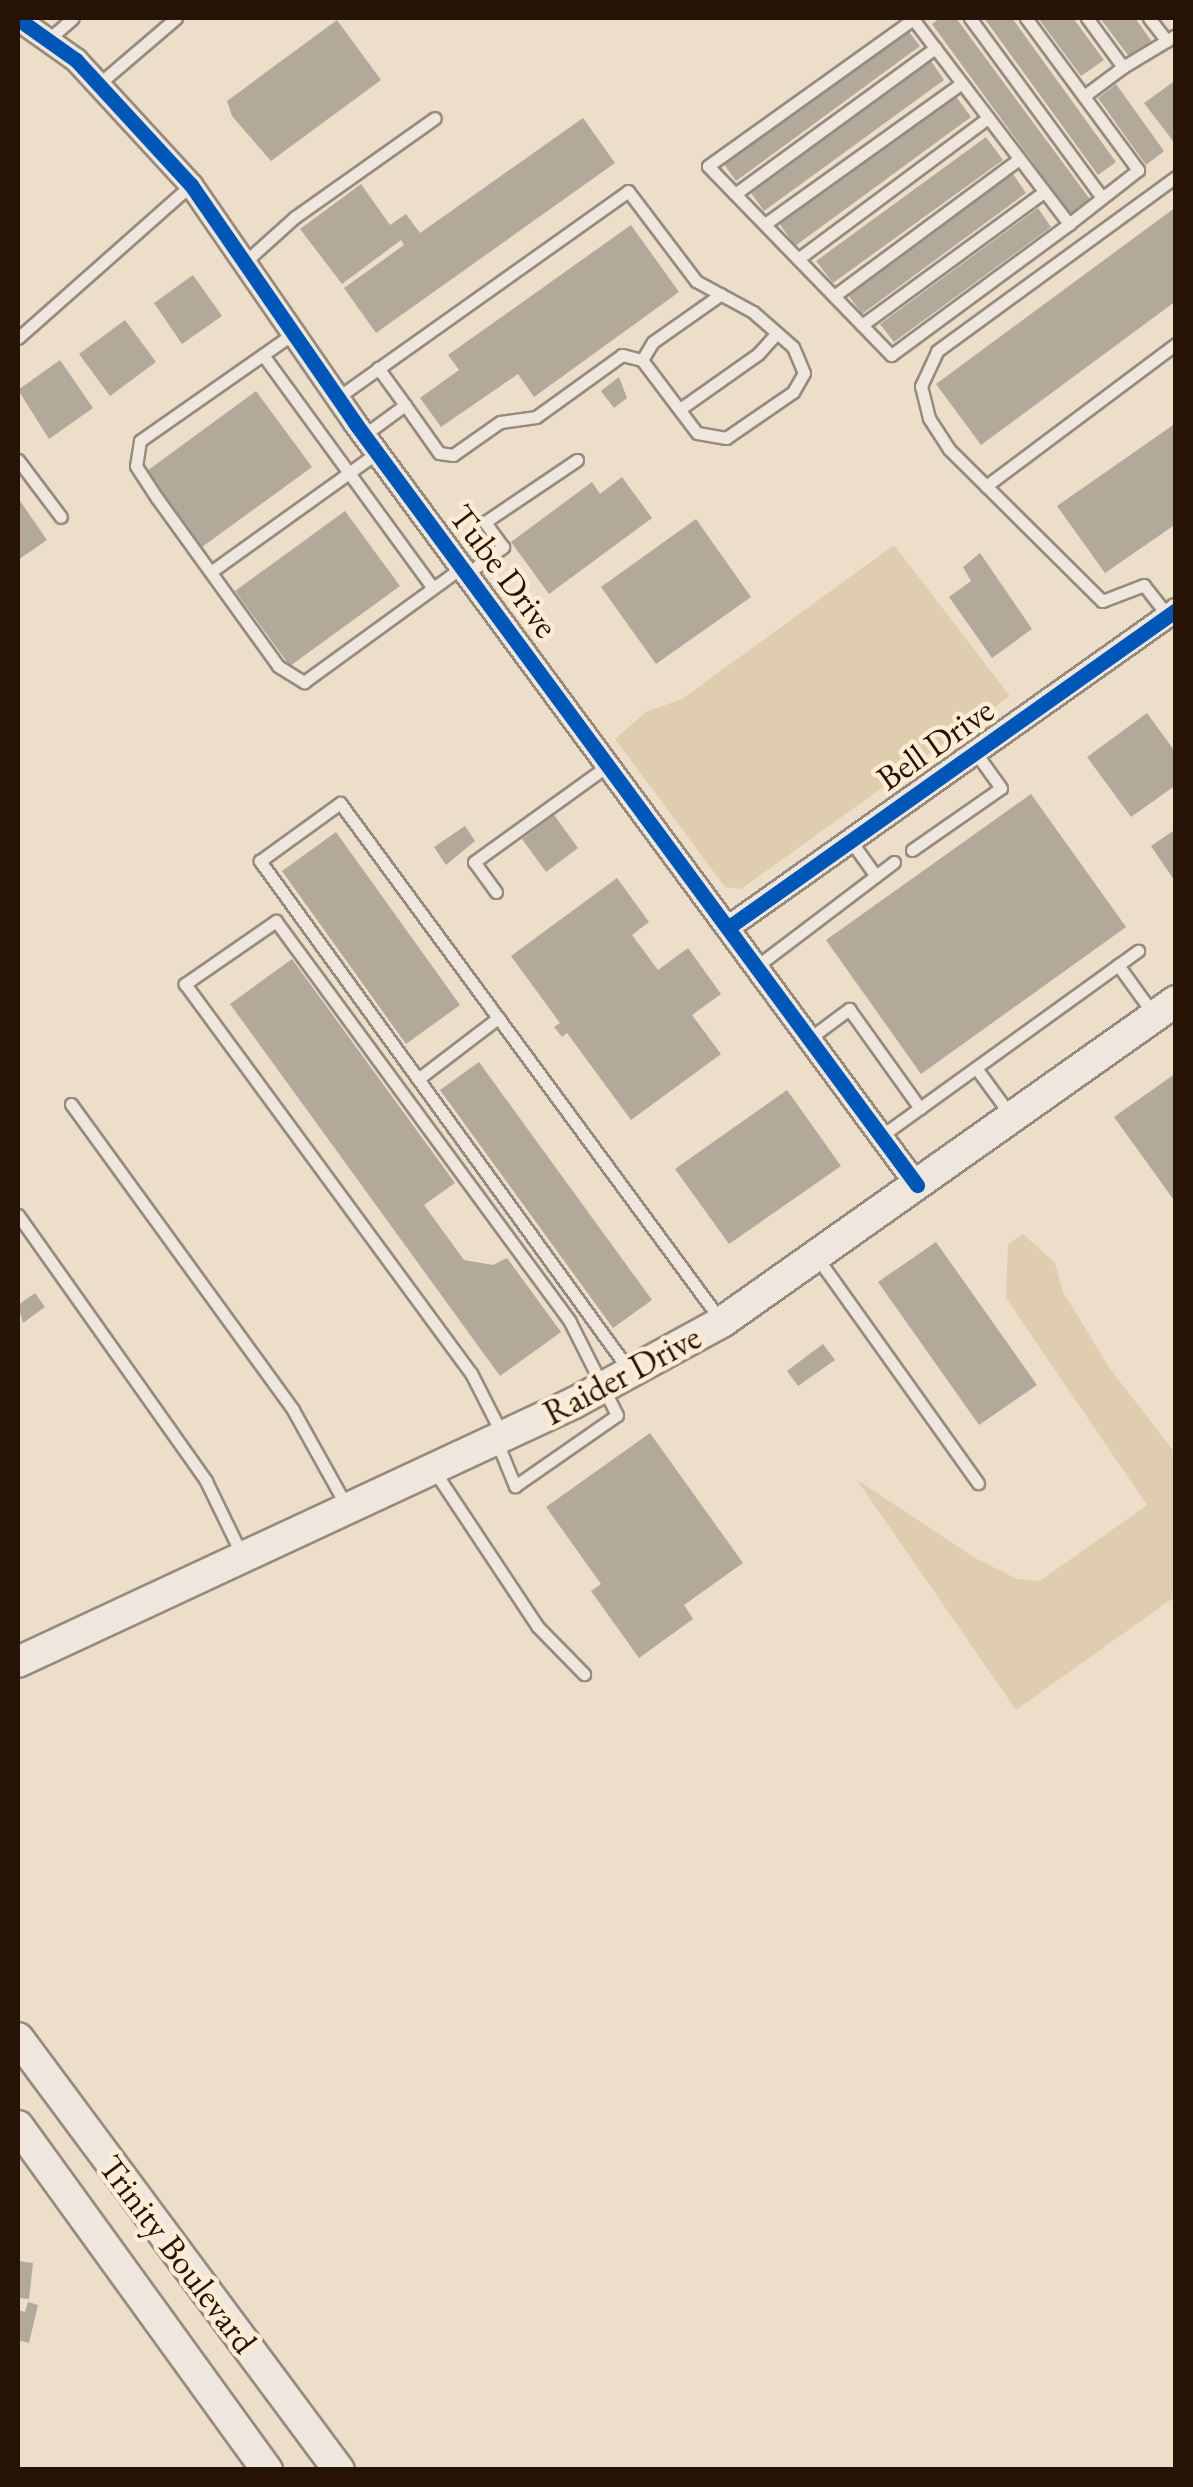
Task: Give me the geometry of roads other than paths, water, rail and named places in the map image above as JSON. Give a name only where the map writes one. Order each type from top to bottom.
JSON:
[{"type":"main road","name":"Raider Drive","points":[[18,1662],[500,1438],[722,1322],[1165,1008]]},
{"type":"main road","name":"Trinity Boulevard","points":[[18,2038],[339,2470]]},
{"type":"main road","name":"Trinity Boulevard","points":[[18,2126],[267,2470]]},
{"type":"street","name":"Tube Drive","points":[[18,19],[50,38],[100,83],[191,185],[371,444],[917,1185]]},
{"type":"street","name":"Bell Drive","points":[[729,927],[1172,613]]},
{"type":"lane","points":[[50,38],[74,18]]},
{"type":"lane","points":[[100,83],[176,18]]},
{"type":"lane","points":[[1026,18],[1138,170],[1069,224],[890,355],[708,166],[914,18],[1069,224]]},
{"type":"lane","points":[[970,18],[1102,198]]},
{"type":"lane","points":[[1087,18],[1123,68]]},
{"type":"lane","points":[[1084,96],[1171,38],[1149,18]]},
{"type":"lane","points":[[735,194],[935,48]]},
{"type":"lane","points":[[765,224],[962,83]]},
{"type":"lane","points":[[245,262],[295,217],[435,118]]},
{"type":"lane","points":[[798,259],[988,118]]},
{"type":"lane","points":[[834,296],[1019,159]]},
{"type":"lane","points":[[1172,613],[1144,585],[1102,600],[986,486],[929,418],[921,386],[929,361],[1176,176]]},
{"type":"lane","points":[[18,338],[191,185]]},
{"type":"lane","points":[[338,398],[378,368],[628,191],[696,281],[777,332],[793,347],[804,373],[793,392],[726,438],[698,433],[642,360],[622,355],[536,417],[500,422],[453,455],[439,453],[378,368]]},
{"type":"lane","points":[[862,325],[1044,192]]},
{"type":"lane","points":[[642,360],[653,342],[720,294]]},
{"type":"lane","points":[[680,409],[758,354],[777,332]]},
{"type":"lane","points":[[294,334],[140,442],[135,451],[136,466],[278,666],[304,682],[433,588],[502,547],[485,522],[577,460]]},
{"type":"lane","points":[[986,486],[1176,344]]},
{"type":"lane","points":[[263,355],[433,588]]},
{"type":"lane","points":[[212,571],[347,474],[405,405]]},
{"type":"lane","points":[[18,460],[60,517]]},
{"type":"lane","points":[[912,850],[1001,788],[975,752]]},
{"type":"lane","points":[[496,892],[474,862],[610,764]]},
{"type":"lane","points":[[617,1380],[276,921],[185,984],[471,1373],[500,1438],[515,1486],[616,1415],[617,1380],[418,1079],[260,861],[340,803],[722,1322]]},
{"type":"lane","points":[[850,840],[876,876]]},
{"type":"lane","points":[[758,966],[894,862]]},
{"type":"lane","points":[[881,1136],[1138,951]]},
{"type":"lane","points":[[1118,965],[1165,1008]]},
{"type":"lane","points":[[810,1038],[849,1009],[920,1108]]},
{"type":"lane","points":[[418,1079],[498,1018]]},
{"type":"lane","points":[[976,1068],[1012,1117]]},
{"type":"lane","points":[[72,1104],[293,1410],[347,1507]]},
{"type":"lane","points":[[18,1215],[206,1482],[242,1555]]},
{"type":"lane","points":[[816,1256],[978,1483]]},
{"type":"lane","points":[[433,1468],[538,1627],[584,1674]]}]
